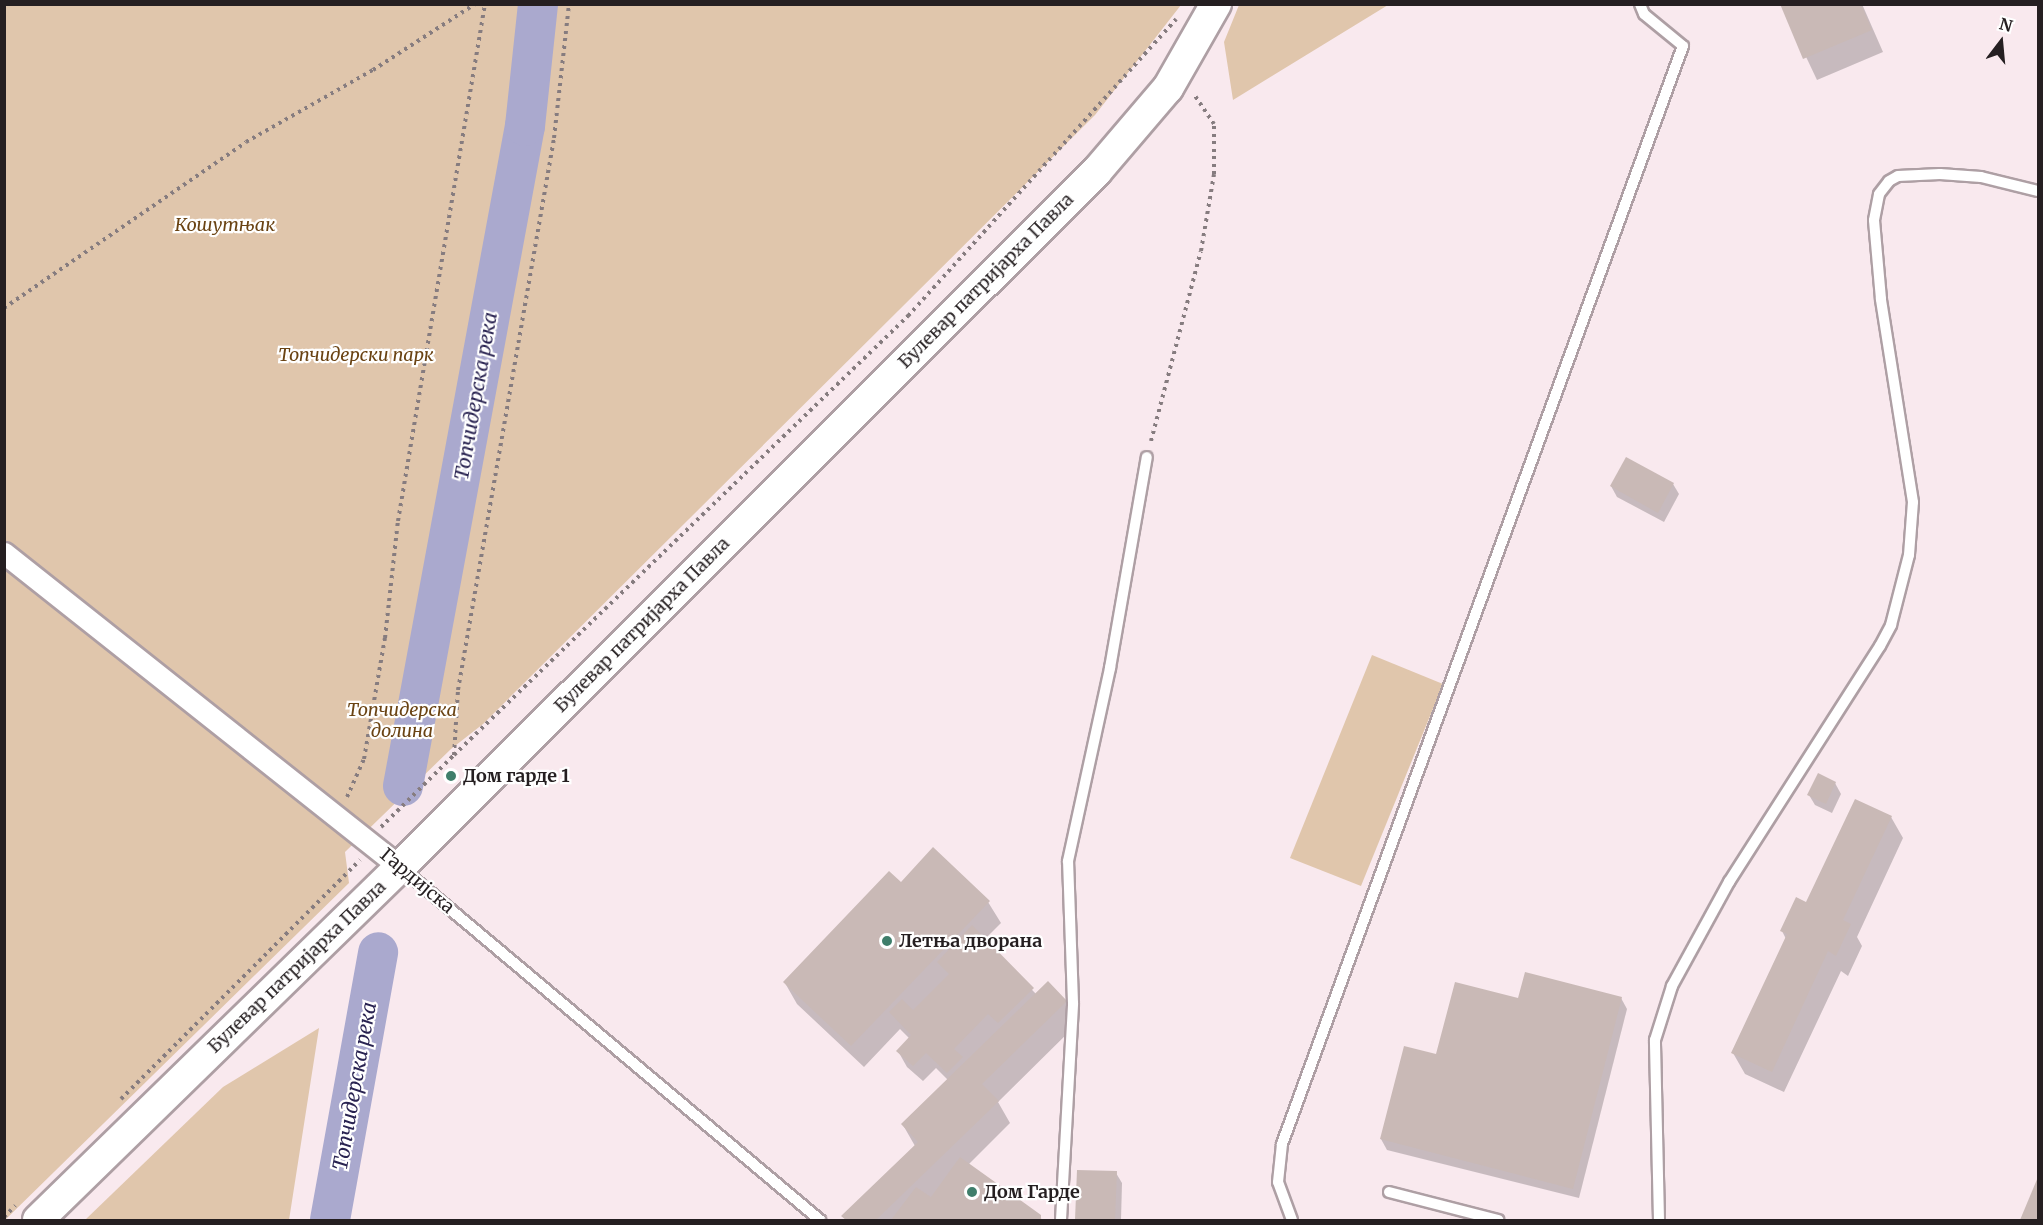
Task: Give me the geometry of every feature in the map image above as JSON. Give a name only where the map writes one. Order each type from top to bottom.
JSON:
[{"type":"main road","name":"Булевар патријарха Павла","points":[[29,1210],[400,867],[1097,171],[1179,72],[1209,9]]},
{"type":"street","name":"Гардијска","points":[[4,553],[400,867]]},
{"type":"lane","points":[[1292,1221],[1278,1182],[1282,1144],[1683,46],[1644,14],[1640,4]]},
{"type":"lane","points":[[1659,1221],[1655,1040],[1672,986],[1724,890],[1880,646],[1891,625],[1909,555],[1913,502],[1881,299],[1874,220],[1879,194],[1889,181],[1898,176],[1940,174],[1981,177],[2038,191]]},
{"type":"lane","points":[[1061,1221],[1073,1003],[1068,861],[1110,668],[1147,457]]},
{"type":"lane","name":"Гардијска","points":[[400,867],[820,1221]]},
{"type":"lane","points":[[1389,1192],[1498,1221]]},
{"type":"path","points":[[4,308],[90,253],[246,142],[372,70],[475,4]]},
{"type":"path","points":[[338,817],[363,759],[385,638],[398,521],[484,4]]},
{"type":"path","points":[[454,755],[458,690],[554,138],[569,4]]},
{"type":"path","points":[[117,1104],[454,755],[908,316],[1180,13]]},
{"type":"path","points":[[1147,457],[1201,251],[1214,174],[1214,124],[1179,72]]},
{"type":"path","points":[[4,1217],[29,1210]]},
{"type":"green space","points":[[1239,4],[1388,5],[1233,100],[1224,42]]},
{"type":"green space","name":"Топчидерски парк","points":[[5,5],[1181,5],[1095,115],[483,724],[451,749],[345,852],[349,883],[5,1220]]},
{"type":"green space","points":[[1372,655],[1443,684],[1361,886],[1290,858]]},
{"type":"green space","points":[[319,1028],[289,1220],[85,1220],[223,1087]]},
{"type":"building","points":[[1780,4],[1861,4],[1872,30],[1803,59]]},
{"type":"building","points":[[1626,457],[1674,483],[1658,513],[1610,486]]},
{"type":"building","points":[[1818,773],[1836,782],[1826,804],[1807,795]]},
{"type":"building","points":[[1855,799],[1892,816],[1843,920],[1851,924],[1836,956],[1828,951],[1772,1072],[1731,1053],[1787,934],[1780,931],[1796,897],[1806,902]]},
{"type":"building","name":"Летња дворана","points":[[933,847],[990,901],[851,1046],[783,982],[889,871],[901,882]]},
{"type":"building","points":[[972,925],[1034,988],[998,1023],[988,1014],[954,1049],[963,1057],[947,1073],[926,1053],[913,1066],[896,1051],[911,1035],[889,1012],[902,999],[913,1010],[949,974],[937,962]]},
{"type":"building","points":[[1525,972],[1622,997],[1573,1189],[1380,1139],[1404,1046],[1436,1054],[1455,982],[1518,998]]},
{"type":"building","points":[[1048,981],[1067,1001],[982,1084],[999,1101],[876,1220],[846,1220],[841,1216],[918,1142],[901,1124]]},
{"type":"building","name":"Дом Гарде","points":[[960,1157],[1041,1215],[1041,1220],[891,1220],[916,1187],[931,1197]]},
{"type":"building","points":[[1077,1170],[1117,1171],[1115,1220],[1075,1220]]},
{"type":"building","points":[[2038,1177],[2038,1220],[2020,1220]]},
{"type":"waterway","name":"Топчидерска река","points":[[403,786],[525,126],[538,4]]},
{"type":"waterway","name":"Топчидерска река","points":[[330,1220],[378,952]]},
{"type":"place","name":"Дом гарде 1","points":[[451,776]]},
{"type":"place","name":"Летња дворана","points":[[887,941]]},
{"type":"place","name":"Дом Гарде","points":[[972,1192]]},
{"type":"park label","name":"Кошутњак","points":[[225,225]]},
{"type":"park label","name":"Топчидерска долина","points":[[402,721]]}]
